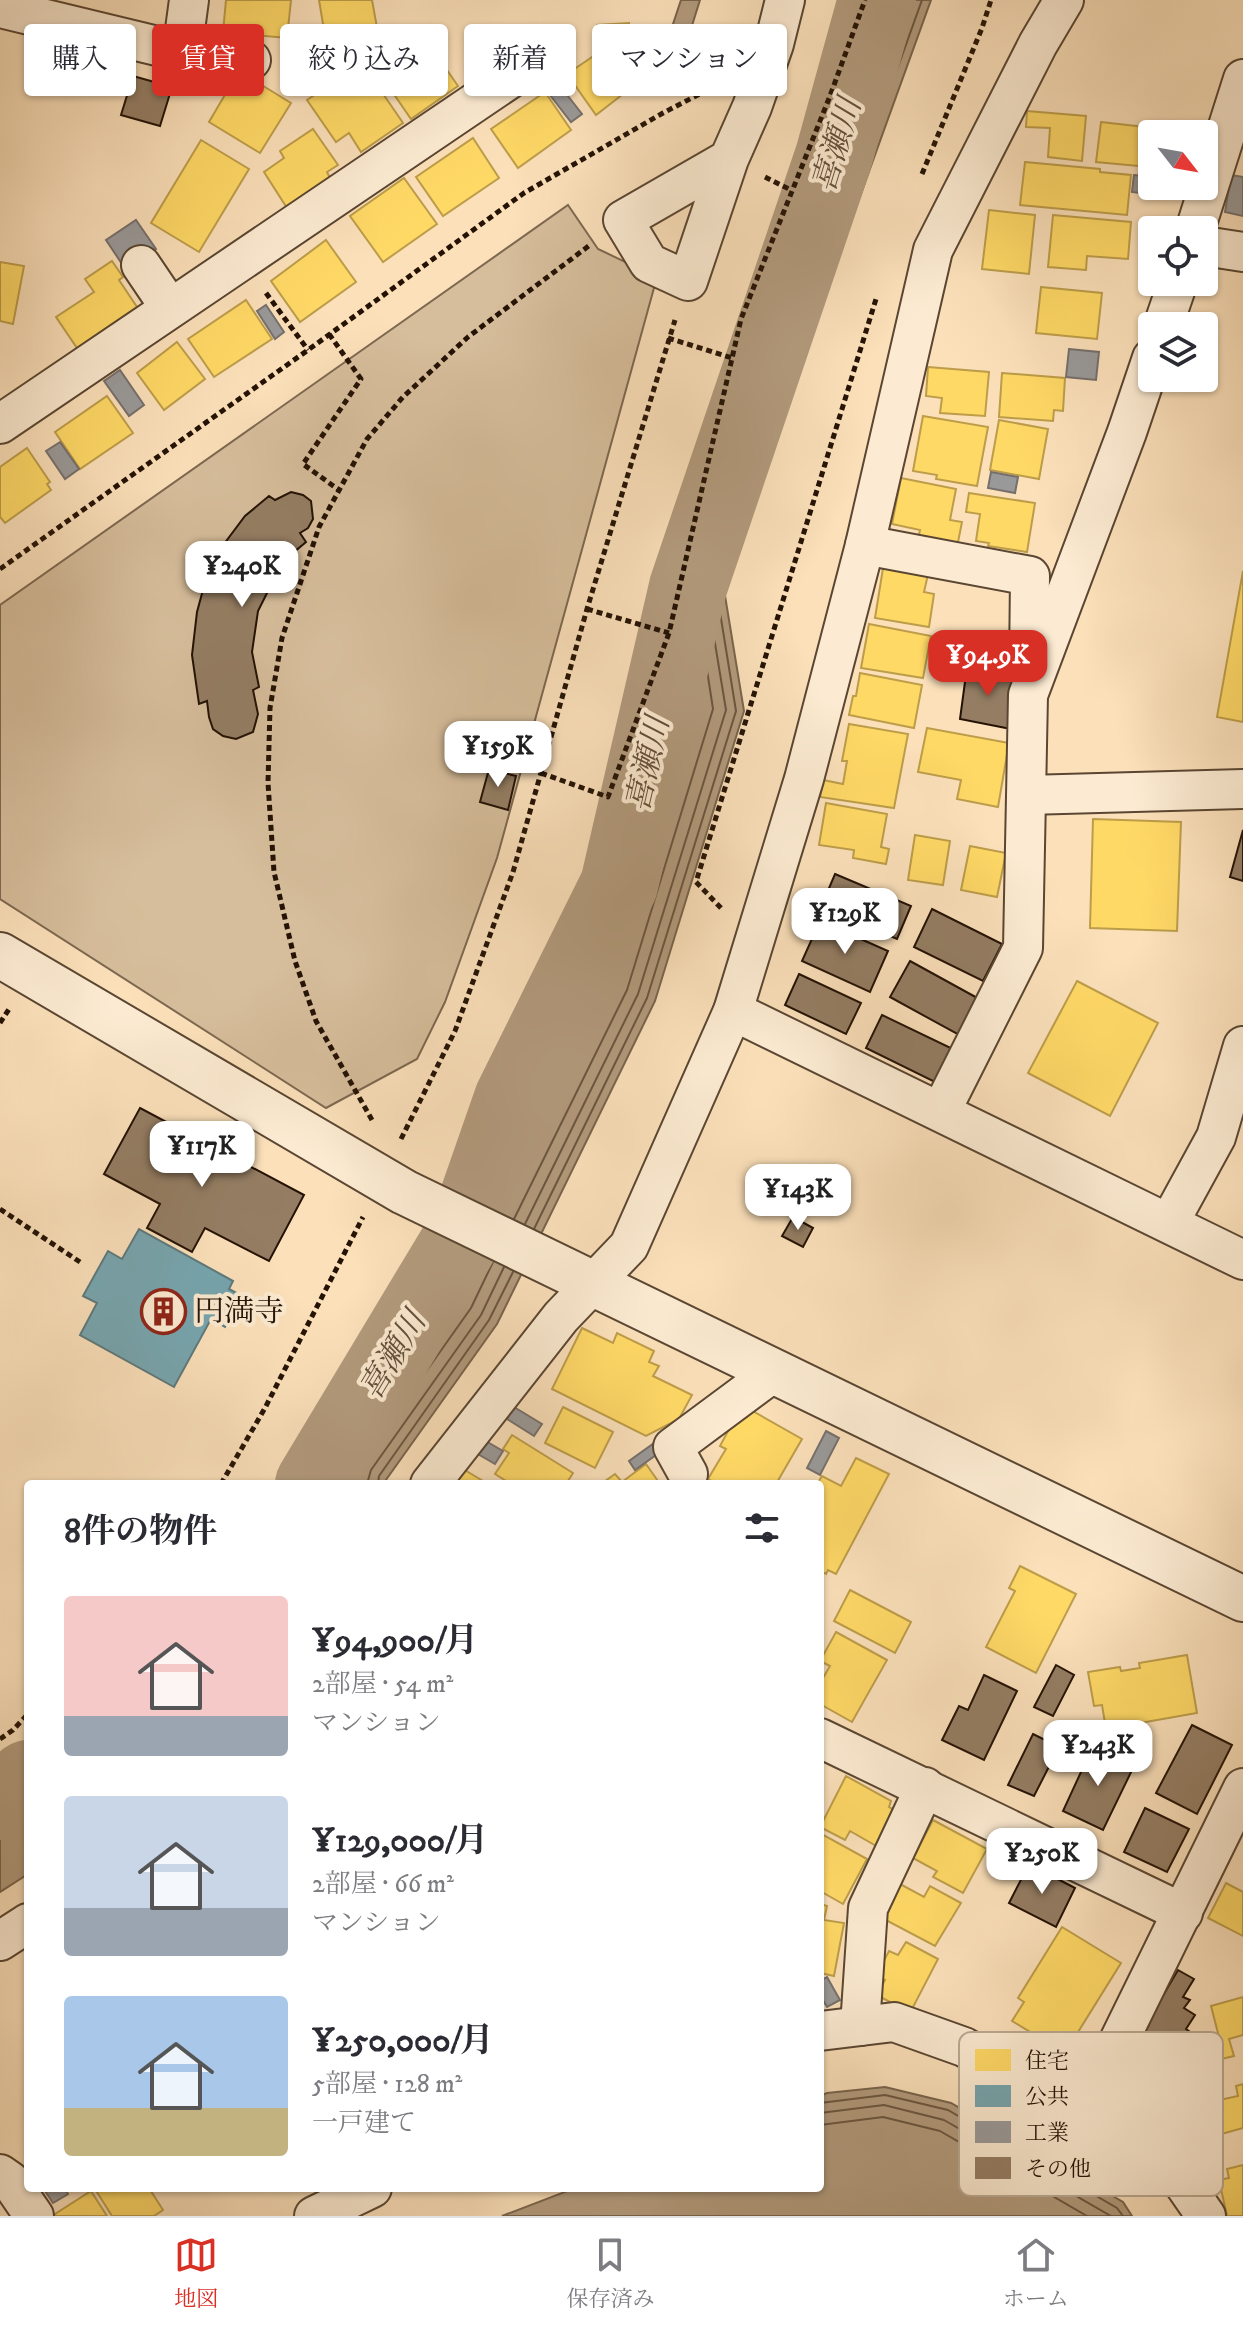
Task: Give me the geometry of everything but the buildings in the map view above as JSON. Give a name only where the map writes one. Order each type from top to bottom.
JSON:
[{"type":"street","points":[[186,24],[189,0]]},
{"type":"street","points":[[729,159],[623,220],[649,263],[688,281],[729,159],[752,107],[774,44],[785,0]]},
{"type":"street","points":[[433,1480],[561,1317],[578,1277],[629,1246],[733,1011],[804,779],[865,545],[933,250],[1038,44],[1064,0]]},
{"type":"street","points":[[0,8],[152,45]]},
{"type":"street","points":[[1199,216],[1243,79]]},
{"type":"street","points":[[0,424],[484,96]]},
{"type":"street","points":[[1218,248],[1243,252]]},
{"type":"street","points":[[141,265],[170,308]]},
{"type":"street","points":[[1028,695],[1141,392]]},
{"type":"street","points":[[865,545],[1030,576],[1023,948],[941,1111]]},
{"type":"street","points":[[1027,795],[1243,789]]},
{"type":"street","points":[[0,955],[578,1277],[1243,1599]]},
{"type":"street","points":[[733,1011],[1243,1260]]},
{"type":"street","points":[[1169,1223],[1216,1137],[1243,1046]]},
{"type":"street","points":[[688,1474],[673,1447],[774,1372]]},
{"type":"street","points":[[824,1740],[1183,1913]]},
{"type":"street","points":[[860,2026],[868,1908],[925,1787]]},
{"type":"street","points":[[1124,2032],[1243,1788]]},
{"type":"street","points":[[0,1941],[24,1926]]},
{"type":"street","points":[[824,2030],[894,2022],[959,2045]]},
{"type":"street","points":[[13,2175],[34,2216]]},
{"type":"street","points":[[314,2216],[364,2192]]},
{"type":"street","points":[[1192,2196],[1206,2216]]},
{"type":"path","points":[[541,773],[608,797],[669,633],[741,319],[865,0]]},
{"type":"path","points":[[918,183],[991,0]]},
{"type":"path","points":[[0,569],[524,193],[696,96]]},
{"type":"path","points":[[393,1176],[349,1081],[316,1021],[295,961],[274,872],[268,783],[270,708],[287,624],[319,527],[367,439],[403,397],[468,337],[623,220]]},
{"type":"path","points":[[241,259],[308,350]]},
{"type":"path","points":[[223,1480],[393,1176],[455,1031],[513,872],[587,609],[688,281]]},
{"type":"path","points":[[753,941],[696,882],[881,284]]},
{"type":"path","points":[[329,334],[361,379],[303,464],[339,490]]},
{"type":"path","points":[[668,338],[732,358]]},
{"type":"path","points":[[587,609],[669,633]]},
{"type":"path","points":[[0,1209],[83,1264]]},
{"type":"path","points":[[0,1739],[24,1718]]},
{"type":"shaded area","points":[[568,205],[598,249],[657,277],[497,858],[445,1002],[417,1059],[326,1108],[0,899],[0,605]]},
{"type":"water","points":[[681,0],[700,0],[692,24],[673,24]]},
{"type":"water","points":[[877,0],[931,0],[802,357],[769,413],[717,547],[744,711],[655,1001],[497,1324],[386,1480],[316,1480],[468,1228],[513,1099],[619,885],[688,587],[834,156]]},
{"type":"water","points":[[24,1782],[24,1877],[0,1892],[0,1801]]},
{"type":"water","points":[[885,2087],[959,2108],[959,2196],[1113,2196],[1123,2202],[1132,2216],[502,2216],[565,2192],[824,2192],[824,2094]]},
{"type":"waterway","name":"喜瀬川","points":[[316,1480],[468,1228],[513,1099],[619,885],[688,587],[834,156],[877,0]]},
{"type":"waterway","name":"喜瀬川","points":[[0,1801],[24,1782]]},
{"type":"place","name":"円満寺","points":[[163,1311]]}]
